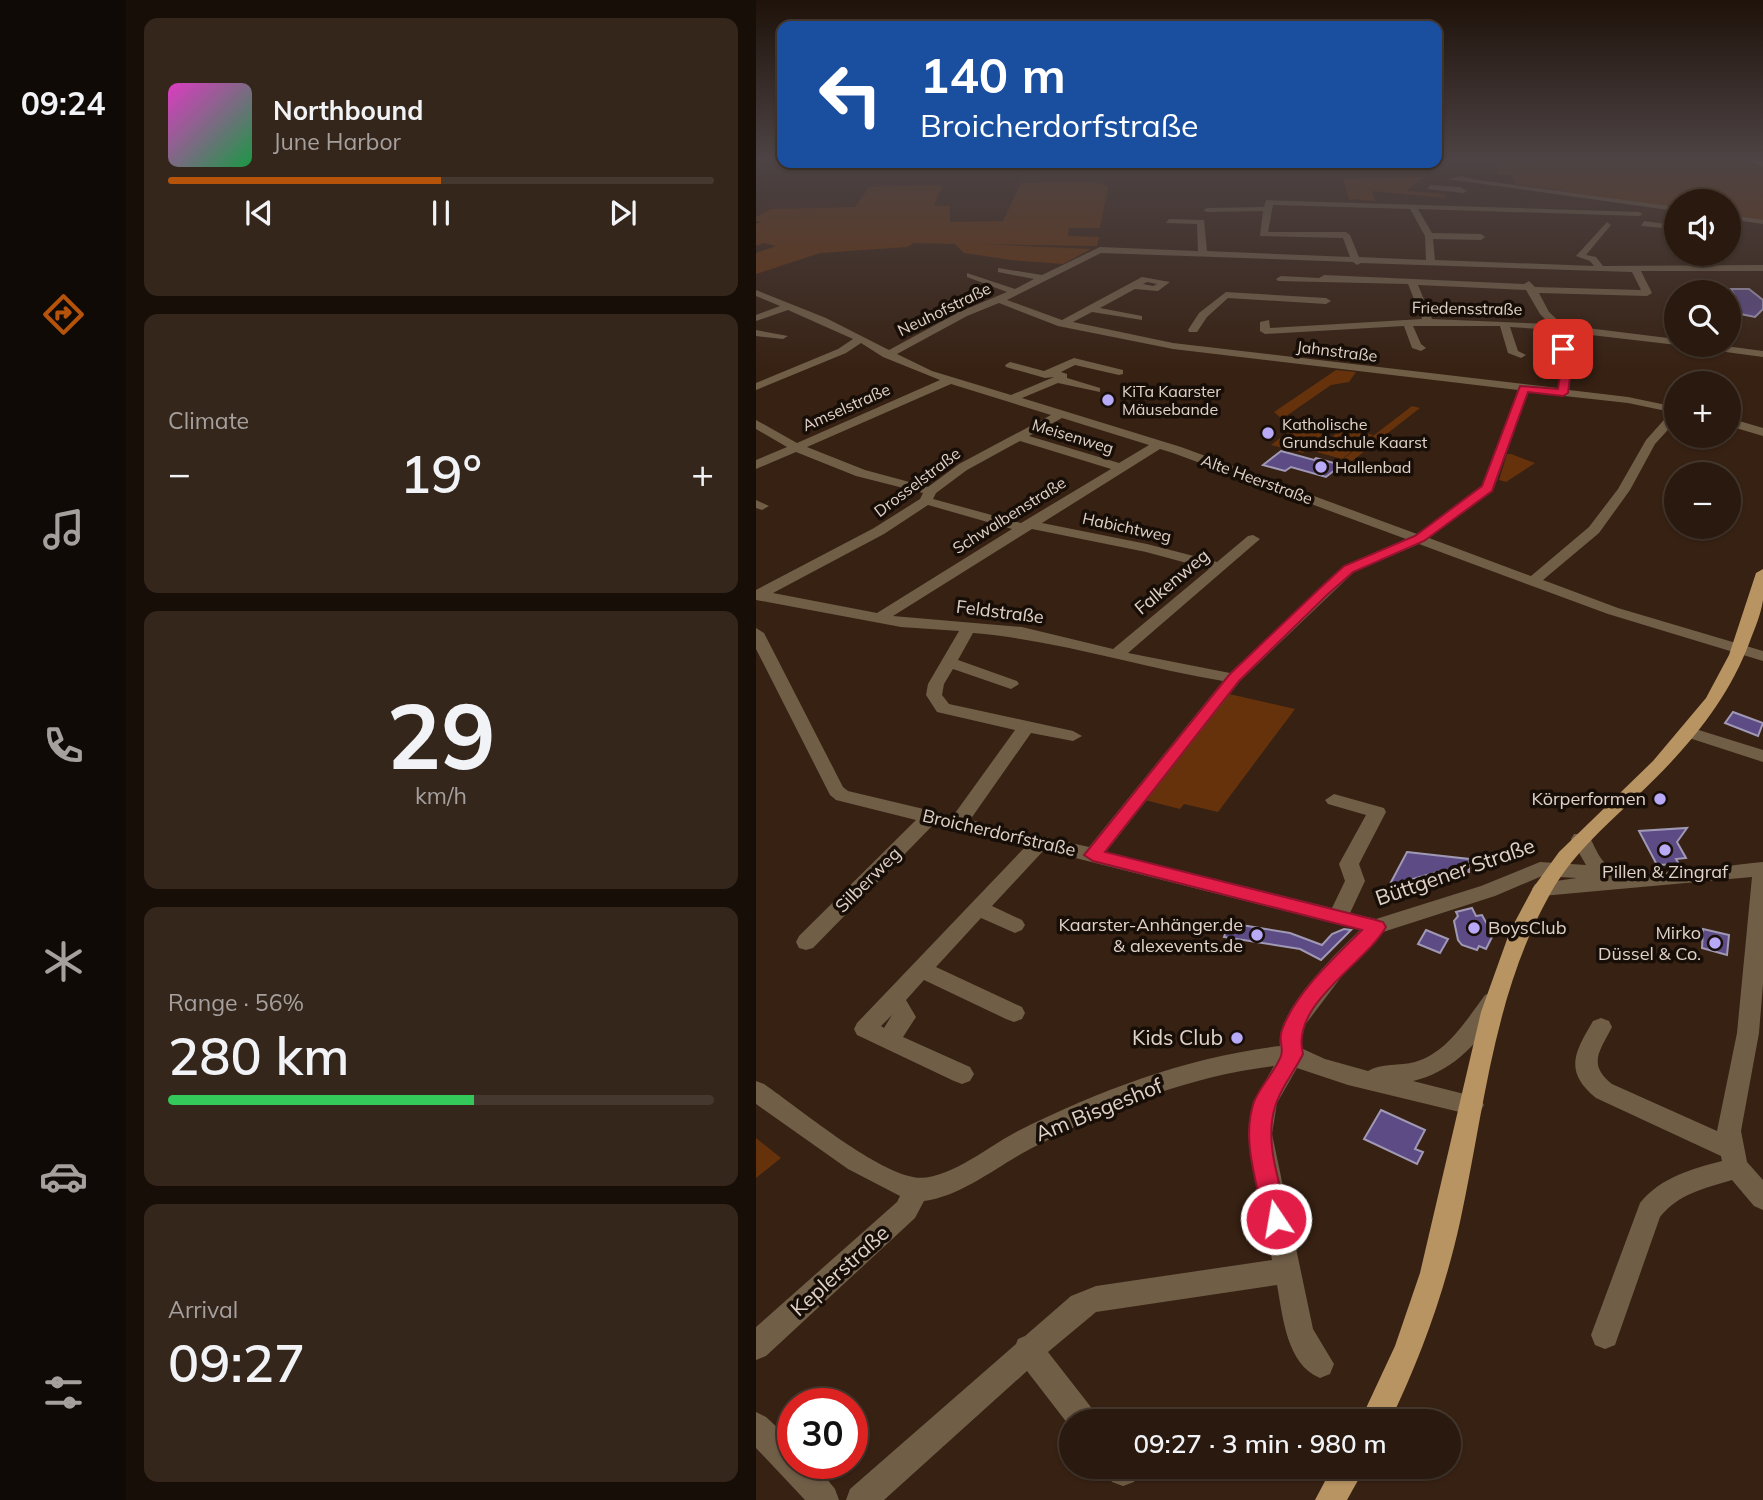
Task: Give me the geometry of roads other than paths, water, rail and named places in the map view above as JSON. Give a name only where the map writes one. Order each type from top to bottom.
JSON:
[{"type":"main road","points":[[1557,869],[1581,839],[1658,766],[1689,732],[1727,680],[1741,650],[1763,573]]},
{"type":"main road","name":"Büttgener Straße","points":[[1380,1409],[1408,1348],[1430,1287],[1495,998],[1525,920],[1557,869]]},
{"type":"main road","points":[[1331,1500],[1343,1479]]},
{"type":"street","points":[[1201,230],[1203,255],[1635,270],[1763,268]]},
{"type":"street","points":[[1264,230],[1263,234],[1347,235],[1357,262]]},
{"type":"street","points":[[1426,230],[1429,236],[1431,264]]},
{"type":"street","points":[[1601,269],[1592,258],[1580,256],[1605,230]]},
{"type":"street","points":[[1429,236],[1481,237]]},
{"type":"street","name":"Neuhofstraße","points":[[887,355],[963,314],[999,300],[1100,250],[1203,255]]},
{"type":"street","points":[[1330,261],[1324,279],[1326,301],[1334,310]]},
{"type":"street","points":[[1524,267],[1531,289],[1545,314],[1559,327],[1566,370],[1563,393]]},
{"type":"street","name":"Neuhofstraße","points":[[1001,270],[1044,278]]},
{"type":"street","points":[[1281,279],[1647,293],[1635,270]]},
{"type":"street","name":"Neuhofstraße","points":[[970,275],[1015,292]]},
{"type":"street","points":[[1413,284],[1427,322]]},
{"type":"street","points":[[1062,324],[1135,286]]},
{"type":"street","name":"Alte Heerstraße","points":[[756,293],[789,306],[887,355],[950,380],[1158,444],[1638,619],[1763,656]]},
{"type":"street","points":[[1193,330],[1203,315],[1224,295],[1326,301]]},
{"type":"street","name":"Jahnstraße","points":[[999,300],[1062,324],[1208,351],[1563,393],[1664,410]]},
{"type":"street","points":[[756,318],[789,306]]},
{"type":"street","points":[[1090,309],[1138,318]]},
{"type":"street","points":[[1343,318],[1355,325]]},
{"type":"street","name":"Friedensstraße","points":[[1265,321],[1265,331],[1427,322],[1559,327],[1664,340]]},
{"type":"street","points":[[1407,323],[1416,346],[1421,348]]},
{"type":"street","points":[[1504,324],[1513,353],[1521,355]]},
{"type":"street","points":[[756,333],[783,336]]},
{"type":"street","points":[[756,387],[842,351],[859,340]]},
{"type":"street","points":[[1741,351],[1763,354]]},
{"type":"street","points":[[1011,399],[1074,361],[1119,372]]},
{"type":"street","points":[[1010,365],[1096,390]]},
{"type":"street","name":"Amselstraße","points":[[756,464],[950,380]]},
{"type":"street","points":[[1093,855],[1234,678],[1349,569],[1419,539],[1483,492],[1491,483],[1524,388]]},
{"type":"street","name":"Drosselstraße","points":[[757,596],[878,531],[928,496],[963,467],[1060,414]]},
{"type":"street","name":"Habichtweg","points":[[756,424],[793,448],[838,467],[959,508],[1024,526],[1147,548],[1219,567]]},
{"type":"street","points":[[1532,581],[1594,530],[1624,490],[1650,443],[1664,426]]},
{"type":"street","points":[[1741,426],[1763,432]]},
{"type":"street","name":"Meisenweg","points":[[1017,436],[1119,467]]},
{"type":"street","name":"Schwalbenstraße","points":[[879,618],[1158,444]]},
{"type":"street","name":"Falkenweg","points":[[1116,655],[1253,539]]},
{"type":"street","name":"Feldstraße","points":[[757,596],[879,618],[1048,637],[1180,670],[1234,678]]},
{"type":"street","points":[[968,626],[934,692],[943,708],[1073,736]]},
{"type":"street","name":"Broicherdorfstraße","points":[[756,633],[839,794],[847,799],[1093,855],[1376,927]]},
{"type":"street","points":[[948,662],[1011,684]]},
{"type":"street","points":[[958,823],[1026,727]]},
{"type":"street","points":[[1689,732],[1763,756]]},
{"type":"street","points":[[1334,800],[1377,813],[1349,864],[1355,881],[1338,917]]},
{"type":"street","name":"Silberweg","points":[[806,942],[930,817]]},
{"type":"street","points":[[1581,839],[1588,856],[1608,876]]},
{"type":"street","points":[[962,1074],[888,1040],[905,1017],[893,998],[1040,843]]},
{"type":"street","name":"Büttgener Straße","points":[[1320,1364],[1300,1335],[1260,1134],[1265,1102],[1293,1054],[1291,1031],[1300,1013],[1334,970],[1376,927],[1488,891],[1540,869],[1557,869]]},
{"type":"street","points":[[1557,869],[1634,878]]},
{"type":"street","points":[[1542,889],[1611,883],[1634,878],[1762,869],[1748,1033],[1731,1114],[1734,1158]]},
{"type":"street","points":[[977,908],[1015,925]]},
{"type":"street","points":[[920,969],[1014,1013]]},
{"type":"street","name":"Büttgener Straße","points":[[1357,1077],[1410,1073],[1439,1063],[1454,1052],[1495,998]]},
{"type":"street","points":[[1601,1027],[1584,1058],[1593,1082],[1604,1091],[1734,1158],[1763,1198]]},
{"type":"street","points":[[1293,1054],[1304,1063],[1472,1105]]},
{"type":"street","name":"Am Bisgeshof","points":[[916,1189],[943,1185],[1054,1125],[1144,1090],[1225,1064],[1293,1054]]},
{"type":"street","points":[[756,1091],[883,1177],[916,1189]]},
{"type":"street","points":[[1605,1335],[1649,1211],[1656,1200],[1734,1158]]},
{"type":"street","name":"Keplerstraße","points":[[756,1346],[906,1210],[916,1189]]},
{"type":"street","points":[[862,1500],[1028,1349],[1081,1305],[1096,1299],[1287,1271]]},
{"type":"street","points":[[1028,1349],[1075,1409]]},
{"type":"street","points":[[756,1427],[804,1474],[824,1500]]},
{"type":"place","name":"KiTa Kaarster Mäusebande","points":[[1108,400]]},
{"type":"place","name":"Katholische Grundschule Kaarst","points":[[1268,433]]},
{"type":"place","name":"Hallenbad","points":[[1321,467]]},
{"type":"place","name":"Körperformen","points":[[1660,799]]},
{"type":"place","name":"Pillen & Zingraf","points":[[1665,850]]},
{"type":"place","name":"BoysClub","points":[[1474,928]]},
{"type":"place","name":"Kaarster-Anhänger.de & alexevents.de","points":[[1257,935]]},
{"type":"place","name":"Mirko Düssel & Co.","points":[[1715,943]]},
{"type":"place","name":"Kids Club","points":[[1237,1038]]}]
